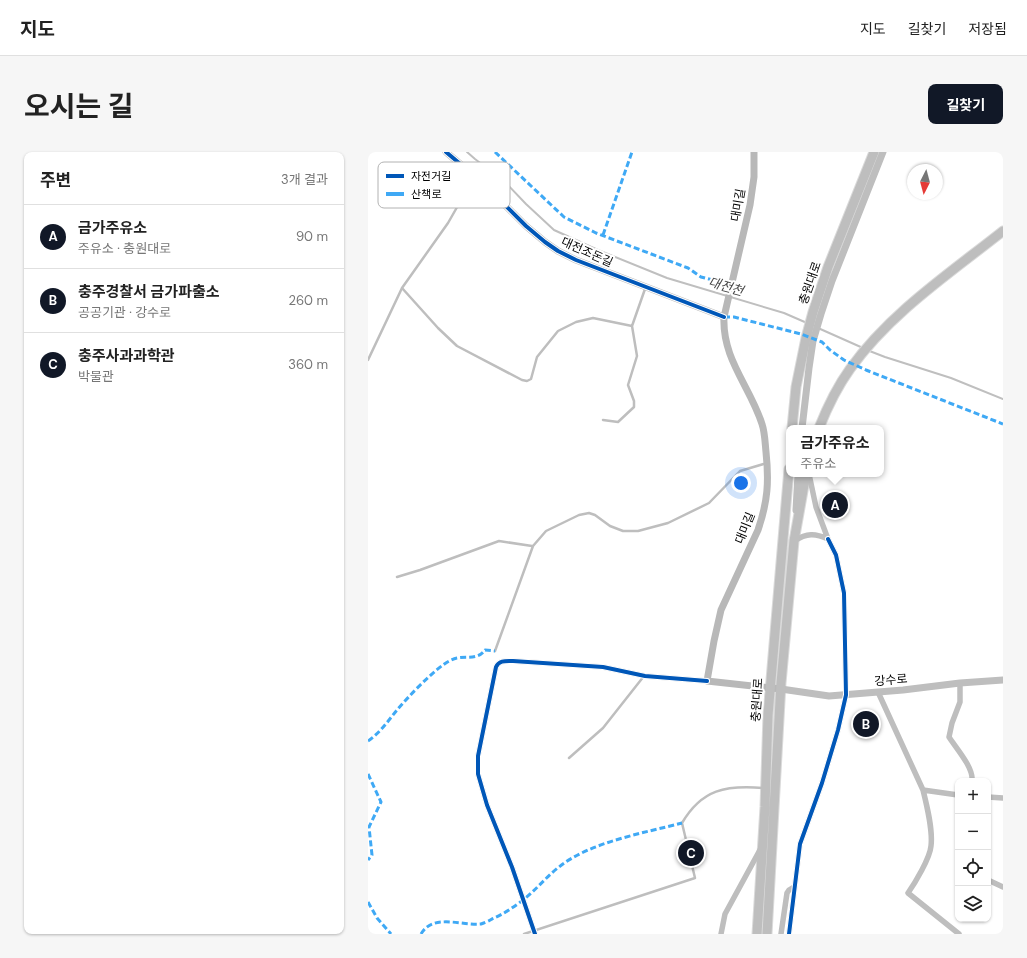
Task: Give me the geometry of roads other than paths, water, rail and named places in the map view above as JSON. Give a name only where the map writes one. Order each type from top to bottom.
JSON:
[{"type":"highway","name":"충원대로","points":[[792,425],[796,387],[817,313],[828,267],[874,152]]},
{"type":"highway","points":[[820,425],[825,412],[850,369],[883,330],[915,301],[1003,231]]},
{"type":"highway","name":"충원대로","points":[[758,934],[766,788],[768,715],[788,477]]},
{"type":"highway","name":"충원대로","points":[[767,934],[781,689],[794,540],[807,477]]},
{"type":"main road","name":"대미길","points":[[707,681],[721,610],[758,530],[763,516],[768,483],[762,425],[727,349],[724,330],[725,313],[750,205],[754,177],[754,152]]},
{"type":"main road","points":[[707,681],[781,689]]},
{"type":"street","name":"대전조돈길","points":[[446,152],[458,162]]},
{"type":"street","name":"충원대로","points":[[817,313],[832,281],[883,152]]},
{"type":"street","name":"대전조돈길","points":[[508,208],[545,242],[558,251],[576,260],[646,287],[725,313]]},
{"type":"street","points":[[802,425],[809,368],[810,339]]},
{"type":"street","points":[[794,540],[798,477]]},
{"type":"street","points":[[789,934],[800,844],[822,783],[838,730],[846,695],[844,593],[836,555],[828,539],[816,507],[809,477]]},
{"type":"street","points":[[794,540],[803,535],[818,534],[828,539]]},
{"type":"street","points":[[535,933],[512,866],[487,805],[478,774],[478,756],[497,664],[502,661],[546,662],[603,667],[645,676],[707,681]]},
{"type":"street","name":"강수로","points":[[781,689],[829,696],[1003,680]]},
{"type":"street","points":[[960,683],[960,702],[952,723],[949,737],[970,767],[973,778]]},
{"type":"street","points":[[878,692],[923,790],[927,804],[931,847],[923,867],[908,894],[959,934]]},
{"type":"street","points":[[923,790],[955,795]]},
{"type":"street","points":[[991,797],[1003,798]]},
{"type":"street","points":[[721,934],[725,914],[763,844]]},
{"type":"street","points":[[991,881],[1003,887]]},
{"type":"street","points":[[781,934],[787,894],[789,890],[794,887]]},
{"type":"lane","points":[[368,360],[402,288],[448,223],[457,208]]},
{"type":"lane","points":[[603,420],[618,422],[634,407],[634,400],[628,385],[637,356],[632,326],[646,287]]},
{"type":"lane","points":[[402,288],[438,328],[457,346],[522,380],[527,381],[531,379],[537,356],[558,331],[576,322],[593,318],[632,326]]},
{"type":"lane","points":[[495,652],[532,546],[546,531],[579,515],[589,513],[610,526],[623,531],[638,531],[668,523],[709,503],[740,471],[767,463]]},
{"type":"lane","points":[[397,577],[500,541],[532,546]]},
{"type":"lane","points":[[569,758],[603,728],[645,676]]},
{"type":"lane","points":[[524,934],[535,933],[695,878],[682,823],[688,812],[698,802],[709,795],[724,789],[744,787],[766,788]]},
{"type":"waterway","name":"대전천","points":[[467,152],[479,162]]},
{"type":"waterway","name":"대전천","points":[[510,187],[554,230],[598,250],[667,278],[784,313],[807,323]]},
{"type":"waterway","name":"대전천","points":[[818,328],[863,348]]},
{"type":"waterway","name":"대전천","points":[[867,350],[951,378],[1003,399]]},
{"type":"place","name":"금가주유소","points":[[835,505]]},
{"type":"place","name":"충주경찰서 금가파출소","points":[[866,724]]},
{"type":"place","name":"충주사과과학관","points":[[691,853]]}]
